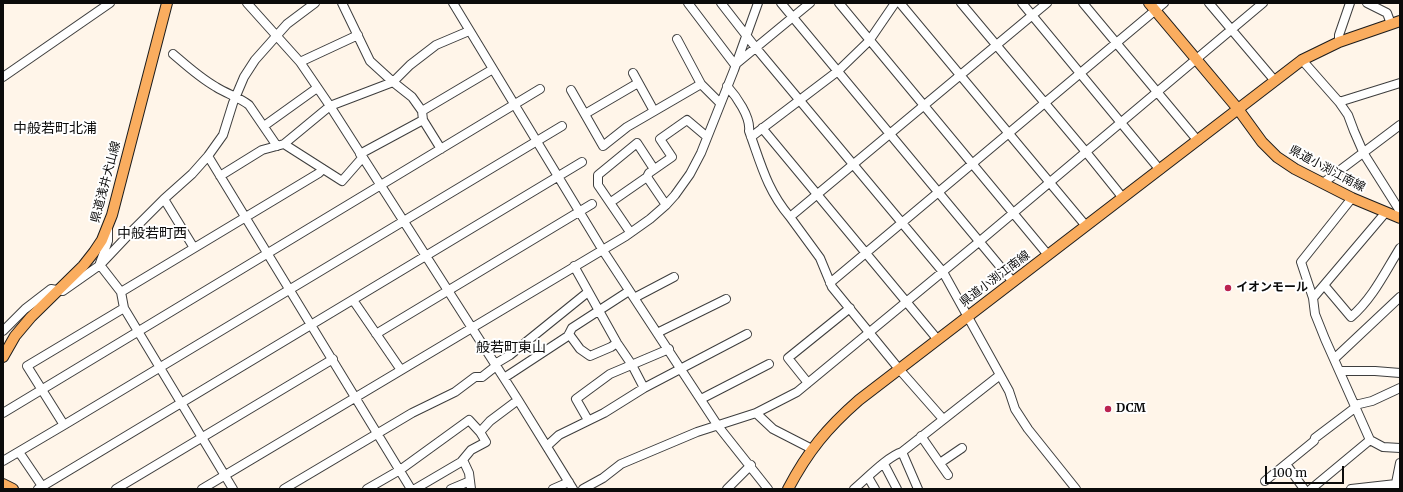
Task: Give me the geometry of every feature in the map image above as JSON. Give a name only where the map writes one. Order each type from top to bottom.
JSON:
[{"type":"main road","name":"県道浅井犬山線","points":[[3,358],[15,336],[31,317],[83,266],[94,252],[108,227],[167,3]]},
{"type":"main road","name":"県道小渕江南線","points":[[1152,7],[1238,109],[1262,142],[1277,157],[1294,169],[1352,198],[1400,218]]},
{"type":"main road","points":[[1238,109],[1302,60],[1339,42],[1396,23]]},
{"type":"main road","name":"県道小渕江南線","points":[[788,489],[799,468],[812,449],[836,421],[859,400],[1238,109]]},
{"type":"main road","points":[[3,484],[13,489]]},
{"type":"street","points":[[3,77],[110,3]]},
{"type":"street","points":[[247,3],[300,62],[330,106],[496,365],[571,486],[553,489]]},
{"type":"street","points":[[3,331],[36,300],[51,289],[63,290],[100,265],[134,228],[192,174],[208,156],[223,135],[244,77],[255,60],[267,44],[277,37],[287,24],[315,3]]},
{"type":"street","points":[[342,3],[370,61],[412,97],[422,111],[423,120],[441,150]]},
{"type":"street","points":[[453,3],[514,106],[629,291],[682,369],[718,426],[751,465],[768,489]]},
{"type":"street","points":[[688,3],[735,64]]},
{"type":"street","points":[[721,3],[745,35],[943,272],[1009,391],[1015,409],[1024,423],[1076,489]]},
{"type":"street","points":[[202,489],[471,327],[626,236],[645,223],[666,205],[690,174],[701,153],[706,136],[727,86],[758,3]]},
{"type":"street","points":[[781,3],[1013,282]]},
{"type":"street","points":[[735,64],[810,3]]},
{"type":"street","points":[[839,3],[1014,212],[1048,255]]},
{"type":"street","points":[[751,136],[838,71],[870,41],[895,3]]},
{"type":"street","points":[[900,3],[1086,226]]},
{"type":"street","points":[[961,3],[1123,198]]},
{"type":"street","points":[[1022,3],[1160,170]]},
{"type":"street","points":[[790,217],[1047,3]]},
{"type":"street","points":[[1083,3],[1198,141]]},
{"type":"street","points":[[830,283],[1116,44],[1152,7],[1164,3]]},
{"type":"street","points":[[1209,3],[1275,81]]},
{"type":"street","points":[[583,489],[603,478],[621,464],[697,432],[756,413],[797,392],[943,272],[1157,91],[1264,3]]},
{"type":"street","points":[[1339,42],[1339,35],[1350,3]]},
{"type":"street","points":[[1367,3],[1387,13],[1396,23]]},
{"type":"street","points":[[220,176],[262,150],[280,145],[330,106],[393,82],[410,65],[436,45],[469,31]]},
{"type":"street","points":[[300,62],[358,35]]},
{"type":"street","points":[[677,39],[701,84],[720,103]]},
{"type":"street","points":[[174,54],[204,80],[249,105],[280,145],[342,181],[362,156],[423,120]]},
{"type":"street","points":[[1302,60],[1339,102],[1348,115],[1364,154],[1400,211]]},
{"type":"street","points":[[422,111],[493,69]]},
{"type":"street","points":[[632,73],[654,111]]},
{"type":"street","points":[[585,114],[638,83]]},
{"type":"street","points":[[1339,102],[1400,83]]},
{"type":"street","points":[[571,90],[603,146],[627,127],[701,84]]},
{"type":"street","points":[[727,86],[739,102],[745,115],[766,182],[779,204],[820,258],[830,283],[899,369],[944,419]]},
{"type":"street","points":[[264,126],[317,88]]},
{"type":"street","points":[[3,413],[540,89]]},
{"type":"street","points":[[610,202],[647,177],[650,172],[672,157],[660,139],[687,120],[706,136]]},
{"type":"street","points":[[3,461],[562,126]]},
{"type":"street","points":[[1323,183],[1400,126]]},
{"type":"street","points":[[762,128],[938,340]]},
{"type":"street","points":[[630,232],[598,185],[598,175],[637,143],[654,169]]},
{"type":"street","points":[[208,156],[412,489]]},
{"type":"street","points":[[19,452],[40,488],[582,162]]},
{"type":"street","points":[[121,292],[320,173],[323,169]]},
{"type":"street","points":[[647,177],[666,205]]},
{"type":"street","points":[[1352,198],[1301,262],[1313,298],[1315,314],[1370,440],[1383,447],[1400,448]]},
{"type":"street","points":[[164,199],[194,248]]},
{"type":"street","points":[[376,334],[592,204]]},
{"type":"street","points":[[1313,298],[1386,212]]},
{"type":"street","points":[[100,265],[108,241],[108,227]]},
{"type":"street","points":[[1324,285],[1351,316],[1371,295],[1400,248]]},
{"type":"street","points":[[100,265],[121,292],[124,308],[233,489]]},
{"type":"street","points":[[574,266],[599,312],[632,365],[644,388]]},
{"type":"street","points":[[634,298],[674,277]]},
{"type":"street","points":[[504,378],[569,334],[572,328],[599,312],[629,291]]},
{"type":"street","points":[[284,489],[412,413],[455,392],[475,377],[482,377],[588,292]]},
{"type":"street","points":[[1334,359],[1400,297]]},
{"type":"street","points":[[657,333],[726,299]]},
{"type":"street","points":[[353,300],[400,370]]},
{"type":"street","points":[[64,425],[27,366],[124,308]]},
{"type":"street","points":[[808,383],[788,358],[850,308]]},
{"type":"street","points":[[569,334],[580,349],[590,356],[617,343]]},
{"type":"street","points":[[546,446],[559,435],[615,407],[644,388],[747,334]]},
{"type":"street","points":[[588,420],[576,399],[610,374],[668,349]]},
{"type":"street","points":[[116,489],[333,359]]},
{"type":"street","points":[[701,399],[769,364]]},
{"type":"street","points":[[1340,371],[1400,373]]},
{"type":"street","points":[[854,489],[898,453],[902,452],[1000,375]]},
{"type":"street","points":[[1264,481],[1355,406],[1400,388]]},
{"type":"street","points":[[480,432],[490,421],[518,400]]},
{"type":"street","points":[[756,413],[773,429],[812,449]]},
{"type":"street","points":[[367,489],[400,470],[469,420],[480,432],[486,442],[471,450],[463,460],[415,489]]},
{"type":"street","points":[[921,436],[948,475]]},
{"type":"street","points":[[1311,489],[1370,440]]},
{"type":"street","points":[[940,463],[962,448]]},
{"type":"street","points":[[902,452],[918,489]]},
{"type":"street","points":[[451,489],[471,485],[469,473],[463,460]]},
{"type":"street","points":[[1351,489],[1395,486],[1400,463]]},
{"type":"street","points":[[884,464],[897,489]]},
{"type":"street","points":[[1286,464],[1304,489]]},
{"type":"street","points":[[727,489],[751,465]]},
{"type":"street","points":[[868,477],[875,489]]},
{"type":"place","name":"イオンモール","points":[[1228,288]]},
{"type":"place","name":"DCM","points":[[1108,409]]},
{"type":"district","name":"中般若町北浦","points":[[55,129]]},
{"type":"district","name":"中般若町西","points":[[152,234]]},
{"type":"district","name":"般若町東山","points":[[511,348]]}]
